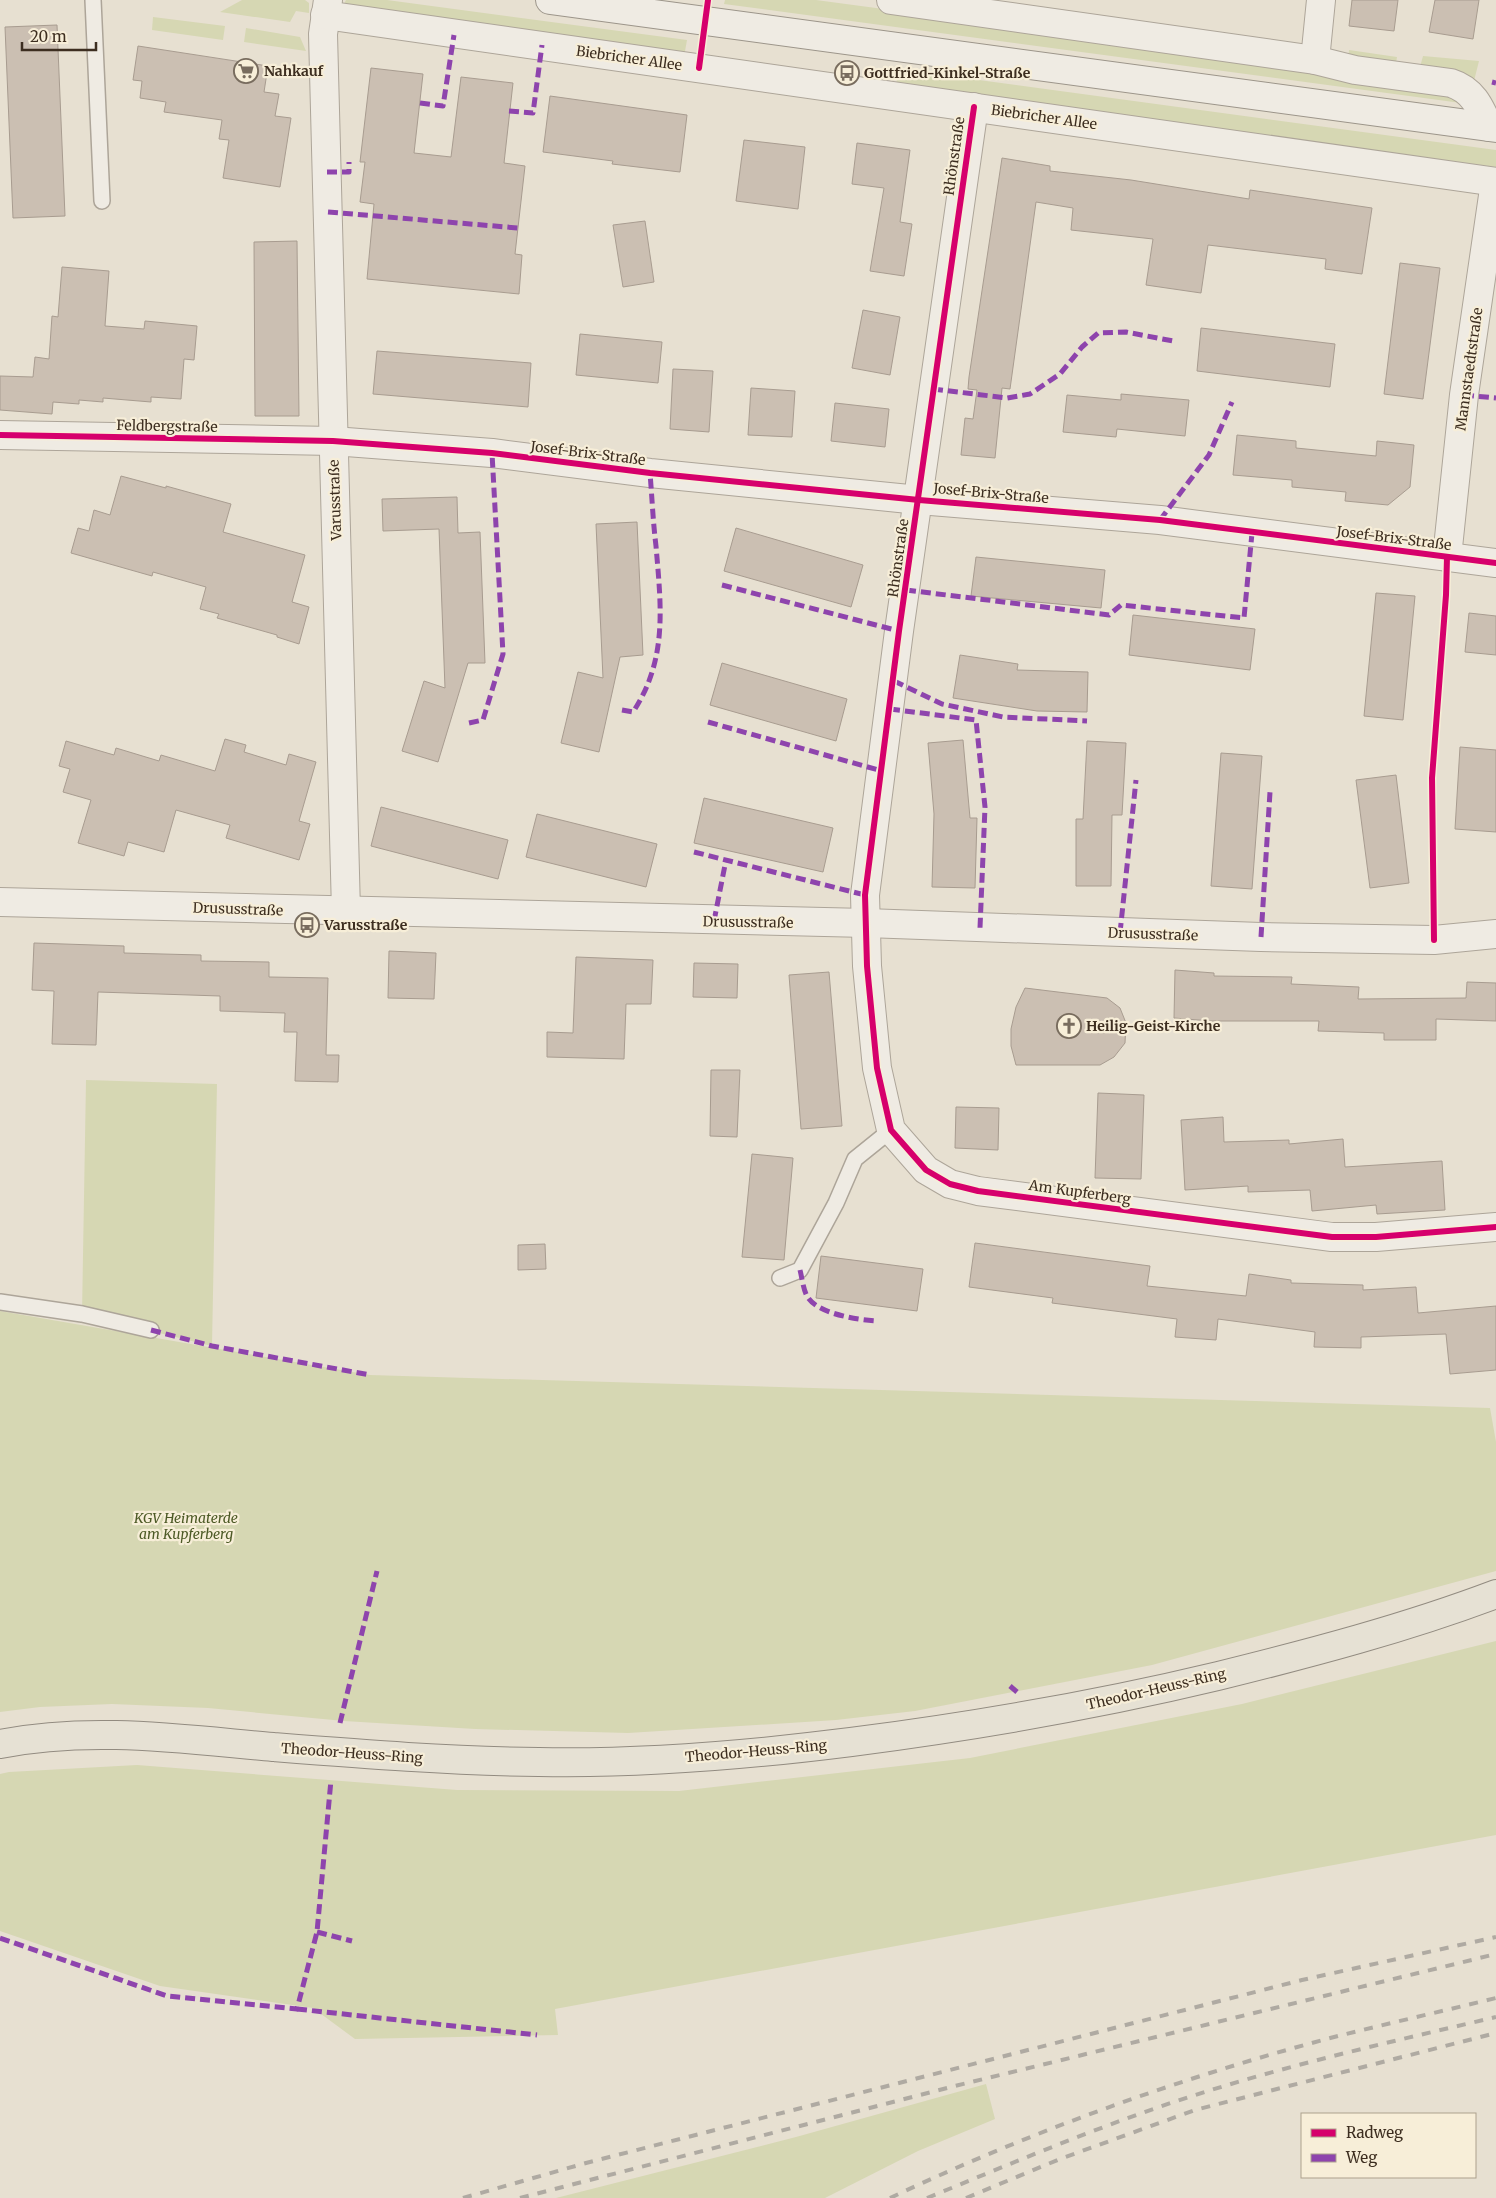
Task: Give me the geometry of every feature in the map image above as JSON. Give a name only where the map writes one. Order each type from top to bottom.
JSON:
[{"type":"main road","name":"Theodor-Heuss-Ring","points":[[0,1744],[33,1738],[98,1733],[428,1758],[541,1762],[638,1761],[808,1747],[1014,1719],[1122,1699],[1259,1666],[1374,1634],[1496,1594]]},
{"type":"street","points":[[550,0],[1493,128]]},
{"type":"street","points":[[891,0],[968,6],[1315,60],[1355,70],[1451,83],[1463,87],[1478,103],[1493,128]]},
{"type":"street","points":[[1315,60],[1321,0]]},
{"type":"street","name":"Biebricher Allee","points":[[327,7],[454,35],[1496,182]]},
{"type":"street","name":"Varusstraße","points":[[327,7],[323,34],[346,911]]},
{"type":"street","name":"Rhönstraße","points":[[866,924],[865,895],[974,107]]},
{"type":"street","name":"Mannstaedtstraße","points":[[1447,557],[1464,395],[1496,182]]},
{"type":"street","name":"Feldbergstraße","points":[[0,435],[333,441]]},
{"type":"street","name":"Josef-Brix-Straße","points":[[333,441],[492,453],[650,473],[919,500],[1160,520],[1496,563]]},
{"type":"street","name":"Drususstraße","points":[[0,902],[1424,940],[1496,934]]},
{"type":"street","name":"Am Kupferberg","points":[[866,924],[867,966],[877,1068],[892,1130],[926,1170],[950,1184],[978,1191],[1332,1237],[1376,1237],[1496,1227]]},
{"type":"lane","points":[[93,0],[102,201]]},
{"type":"lane","points":[[780,1278],[800,1270],[836,1203],[856,1159],[892,1130]]},
{"type":"lane","points":[[0,1302],[82,1314],[152,1330]]},
{"type":"green space","points":[[242,0],[305,0],[309,3],[309,13],[296,11],[290,22],[220,12]]},
{"type":"green space","points":[[346,0],[387,0],[687,40],[684,57],[344,4]]},
{"type":"green space","points":[[725,0],[816,0],[1047,31],[1462,97],[1461,103],[724,4]]},
{"type":"green space","points":[[153,17],[225,26],[223,40],[152,30]]},
{"type":"green space","points":[[246,28],[300,37],[306,51],[244,42]]},
{"type":"green space","points":[[1349,50],[1397,57],[1395,69],[1348,62]]},
{"type":"green space","points":[[1423,56],[1479,61],[1474,81],[1420,67]]},
{"type":"green space","points":[[898,72],[964,78],[1496,150],[1496,167],[896,86]]},
{"type":"green space","points":[[86,1080],[217,1084],[212,1346],[82,1314]]},
{"type":"green space","name":"KGV Heimaterde am Kupferberg","points":[[0,1311],[370,1375],[1490,1408],[1496,1442],[1496,1571],[1152,1665],[915,1711],[836,1720],[628,1733],[475,1729],[344,1721],[208,1708],[112,1704],[40,1707],[0,1712]]},
{"type":"green space","points":[[1496,1641],[1496,1835],[555,2009],[558,2035],[355,2039],[313,2008],[160,1986],[0,1931],[0,1774],[9,1772],[137,1765],[457,1790],[679,1791],[970,1758],[1242,1704]]},
{"type":"green space","points":[[986,2084],[995,2119],[918,2151],[825,2198],[556,2198],[796,2137]]},
{"type":"building","points":[[1352,0],[1398,0],[1394,31],[1349,26]]},
{"type":"building","points":[[1435,0],[1479,0],[1473,39],[1429,32]]},
{"type":"building","points":[[57,25],[65,216],[13,218],[5,27]]},
{"type":"building","points":[[138,46],[268,66],[264,92],[279,94],[275,116],[291,118],[280,187],[223,178],[229,140],[219,139],[222,120],[164,112],[166,102],[140,98],[142,81],[133,80]]},
{"type":"building","points":[[371,68],[423,74],[414,153],[451,157],[461,77],[513,83],[504,163],[525,166],[515,254],[522,255],[519,294],[367,279],[374,204],[360,202],[365,162],[360,162]]},
{"type":"building","points":[[550,96],[687,115],[680,172],[612,164],[613,161],[543,152]]},
{"type":"building","points":[[744,140],[805,147],[798,209],[736,201]]},
{"type":"building","points":[[857,143],[910,150],[900,222],[912,224],[904,276],[870,271],[884,188],[852,184]]},
{"type":"building","points":[[1002,158],[1050,166],[1050,171],[1131,180],[1249,199],[1250,190],[1372,208],[1362,274],[1325,269],[1326,259],[1208,245],[1201,293],[1146,285],[1153,239],[1071,230],[1073,208],[1036,202],[1010,389],[1002,388],[995,458],[961,455],[965,418],[973,419],[977,390],[968,389],[969,377]]},
{"type":"building","points":[[645,221],[654,282],[623,287],[613,225]]},
{"type":"building","points":[[297,241],[299,416],[255,416],[254,242]]},
{"type":"building","points":[[1400,263],[1440,268],[1423,399],[1384,394]]},
{"type":"building","points":[[62,267],[109,271],[105,326],[144,329],[145,321],[197,326],[194,360],[184,359],[181,399],[151,397],[151,402],[103,398],[103,402],[79,400],[79,404],[53,402],[52,414],[0,410],[0,376],[33,377],[35,357],[49,359],[52,316],[58,317]]},
{"type":"building","points":[[863,310],[900,317],[890,375],[852,368]]},
{"type":"building","points":[[1201,328],[1335,344],[1330,387],[1197,371]]},
{"type":"building","points":[[580,334],[662,342],[658,383],[576,375]]},
{"type":"building","points":[[377,351],[531,363],[528,407],[373,394]]},
{"type":"building","points":[[673,369],[713,371],[709,432],[670,429]]},
{"type":"building","points":[[751,388],[795,391],[792,437],[748,435]]},
{"type":"building","points":[[1121,394],[1189,400],[1185,436],[1117,429],[1116,437],[1063,432],[1067,395],[1121,400]]},
{"type":"building","points":[[835,403],[889,409],[885,447],[831,441]]},
{"type":"building","points":[[1237,435],[1296,441],[1296,448],[1376,456],[1377,441],[1414,445],[1410,487],[1388,505],[1345,501],[1346,492],[1292,487],[1292,480],[1233,475]]},
{"type":"building","points":[[121,476],[231,504],[223,532],[305,555],[292,602],[309,607],[299,644],[277,637],[277,635],[217,618],[219,614],[200,609],[206,587],[153,572],[152,576],[71,553],[78,528],[89,531],[94,510],[110,515]]},
{"type":"building","points":[[457,497],[458,533],[480,532],[485,663],[468,663],[438,762],[402,751],[424,681],[445,688],[439,529],[383,531],[382,499]]},
{"type":"building","points":[[637,522],[643,655],[620,657],[599,752],[561,743],[578,672],[603,678],[596,524]]},
{"type":"building","points":[[736,528],[863,565],[851,607],[724,571]]},
{"type":"building","points":[[976,557],[1105,570],[1101,608],[971,596]]},
{"type":"building","points":[[1376,593],[1415,596],[1403,720],[1364,716]]},
{"type":"building","points":[[1469,613],[1496,616],[1496,655],[1465,652]]},
{"type":"building","points":[[1133,615],[1255,629],[1250,670],[1129,655]]},
{"type":"building","points":[[960,655],[1018,664],[1017,670],[1088,672],[1087,712],[1037,711],[953,698]]},
{"type":"building","points":[[722,663],[847,699],[836,741],[710,705]]},
{"type":"building","points":[[225,739],[246,745],[244,752],[286,765],[289,754],[316,762],[299,821],[310,824],[299,860],[226,838],[230,825],[176,810],[164,852],[128,842],[124,856],[78,843],[91,800],[63,792],[70,769],[59,766],[66,741],[114,755],[116,748],[159,761],[161,755],[215,771]]},
{"type":"building","points":[[963,740],[970,818],[977,818],[975,888],[932,887],[934,814],[928,743]]},
{"type":"building","points":[[1087,741],[1126,743],[1122,815],[1112,815],[1111,886],[1076,886],[1076,819],[1083,819]]},
{"type":"building","points":[[1460,747],[1496,750],[1496,832],[1455,829]]},
{"type":"building","points":[[1221,753],[1262,756],[1252,889],[1211,886]]},
{"type":"building","points":[[1396,775],[1409,883],[1370,888],[1356,780]]},
{"type":"building","points":[[704,798],[833,828],[823,872],[694,843]]},
{"type":"building","points":[[381,807],[508,840],[498,879],[371,846]]},
{"type":"building","points":[[537,814],[657,844],[646,887],[526,857]]},
{"type":"building","points":[[34,943],[124,946],[124,953],[201,955],[201,961],[269,962],[269,977],[328,978],[326,1055],[339,1055],[338,1082],[295,1081],[297,1032],[284,1032],[285,1013],[220,1011],[220,996],[98,992],[96,1045],[52,1044],[54,991],[32,990]]},
{"type":"building","points":[[389,951],[436,953],[434,999],[388,998]]},
{"type":"building","points":[[576,957],[653,960],[651,1004],[626,1004],[624,1059],[547,1057],[547,1032],[573,1033]]},
{"type":"building","points":[[694,963],[738,964],[737,998],[693,997]]},
{"type":"building","points":[[1175,970],[1214,973],[1214,976],[1292,977],[1291,984],[1359,987],[1358,999],[1466,998],[1467,982],[1496,983],[1496,1021],[1436,1019],[1436,1040],[1384,1040],[1384,1033],[1318,1031],[1319,1021],[1211,1021],[1174,1018]]},
{"type":"building","points":[[829,972],[842,1126],[801,1129],[789,975]]},
{"type":"building","name":"Heilig-Geist-Kirche","points":[[1025,988],[1107,998],[1120,1008],[1126,1023],[1125,1043],[1114,1057],[1100,1065],[1016,1065],[1011,1046],[1011,1029],[1016,1007]]},
{"type":"building","points":[[711,1070],[740,1070],[737,1137],[710,1136]]},
{"type":"building","points":[[1098,1093],[1144,1095],[1141,1179],[1095,1178]]},
{"type":"building","points":[[956,1107],[999,1108],[998,1150],[955,1148]]},
{"type":"building","points":[[1223,1117],[1224,1142],[1289,1140],[1289,1144],[1343,1139],[1345,1167],[1442,1161],[1445,1210],[1377,1214],[1376,1205],[1312,1211],[1310,1190],[1248,1192],[1248,1186],[1185,1190],[1181,1120]]},
{"type":"building","points":[[752,1154],[793,1158],[784,1260],[742,1257]]},
{"type":"building","points":[[975,1243],[1150,1266],[1147,1286],[1246,1296],[1249,1274],[1291,1280],[1291,1283],[1363,1285],[1363,1290],[1416,1287],[1418,1313],[1496,1306],[1496,1370],[1450,1374],[1446,1334],[1361,1337],[1361,1348],[1314,1347],[1315,1332],[1218,1319],[1216,1340],[1175,1337],[1177,1319],[1052,1303],[1053,1298],[969,1287]]},
{"type":"building","points":[[545,1244],[546,1269],[518,1270],[518,1245]]},
{"type":"building","points":[[821,1256],[923,1269],[917,1311],[816,1298]]},
{"type":"railway","points":[[463,2198],[586,2163],[1302,1980],[1496,1937]]},
{"type":"railway","points":[[520,2198],[955,2086],[1496,1954]]},
{"type":"railway","points":[[890,2198],[998,2150],[1166,2087],[1338,2036],[1496,1998]]},
{"type":"railway","points":[[927,2198],[1092,2132],[1192,2096],[1305,2063],[1496,2017]]},
{"type":"railway","points":[[966,2198],[1060,2159],[1195,2110],[1496,2033]]},
{"type":"marked path","points":[[420,103],[443,106],[454,35]]},
{"type":"marked path","points":[[509,111],[533,113],[542,45]]},
{"type":"marked path","points":[[1492,82],[1496,83]]},
{"type":"marked path","points":[[327,172],[349,172],[349,162]]},
{"type":"marked path","points":[[328,212],[518,228]]},
{"type":"marked path","points":[[933,389],[1007,398],[1030,394],[1060,374],[1082,347],[1098,333],[1126,332],[1173,341]]},
{"type":"marked path","points":[[1464,395],[1496,398]]},
{"type":"marked path","points":[[1160,520],[1209,455],[1232,402]]},
{"type":"marked path","points":[[469,723],[483,720],[503,654],[492,453]]},
{"type":"marked path","points":[[622,710],[633,712],[644,692],[652,672],[660,632],[659,590],[650,473]]},
{"type":"marked path","points":[[906,590],[1109,615],[1121,605],[1244,618],[1252,533]]},
{"type":"marked path","points":[[722,585],[899,631]]},
{"type":"marked path","points":[[894,681],[942,704],[1003,717],[1087,721]]},
{"type":"marked path","points":[[890,709],[976,720],[985,807],[980,928]]},
{"type":"marked path","points":[[708,722],[882,771]]},
{"type":"marked path","points":[[1120,933],[1136,780]]},
{"type":"marked path","points":[[1261,937],[1270,792]]},
{"type":"marked path","points":[[694,852],[865,895]]},
{"type":"marked path","points":[[714,921],[726,860]]},
{"type":"marked path","points":[[800,1270],[806,1294],[818,1307],[838,1315],[878,1321]]},
{"type":"marked path","points":[[151,1330],[212,1346],[370,1375]]},
{"type":"marked path","points":[[340,1723],[377,1571]]},
{"type":"marked path","points":[[1010,1686],[1017,1692]]},
{"type":"marked path","points":[[0,1938],[167,1996],[297,2009],[317,1932],[331,1780]]},
{"type":"marked path","points":[[317,1932],[352,1941]]},
{"type":"marked path","points":[[297,2009],[537,2035]]},
{"type":"cycle path","points":[[699,68],[708,0]]},
{"type":"cycle path","points":[[974,107],[899,631],[865,895],[867,966],[877,1068],[891,1130],[926,1170],[950,1184],[978,1191],[1332,1237],[1376,1237],[1496,1227]]},
{"type":"cycle path","points":[[0,435],[333,441],[492,453],[650,473],[919,500],[1160,520],[1496,563]]},
{"type":"cycle path","points":[[1434,940],[1432,778],[1446,595],[1447,557]]},
{"type":"place","name":"Nahkauf","points":[[246,71]]},
{"type":"place","name":"Gottfried-Kinkel-Straße","points":[[847,73]]},
{"type":"place","name":"Varusstraße","points":[[307,925]]},
{"type":"place","name":"Heilig-Geist-Kirche","points":[[1069,1026]]}]
